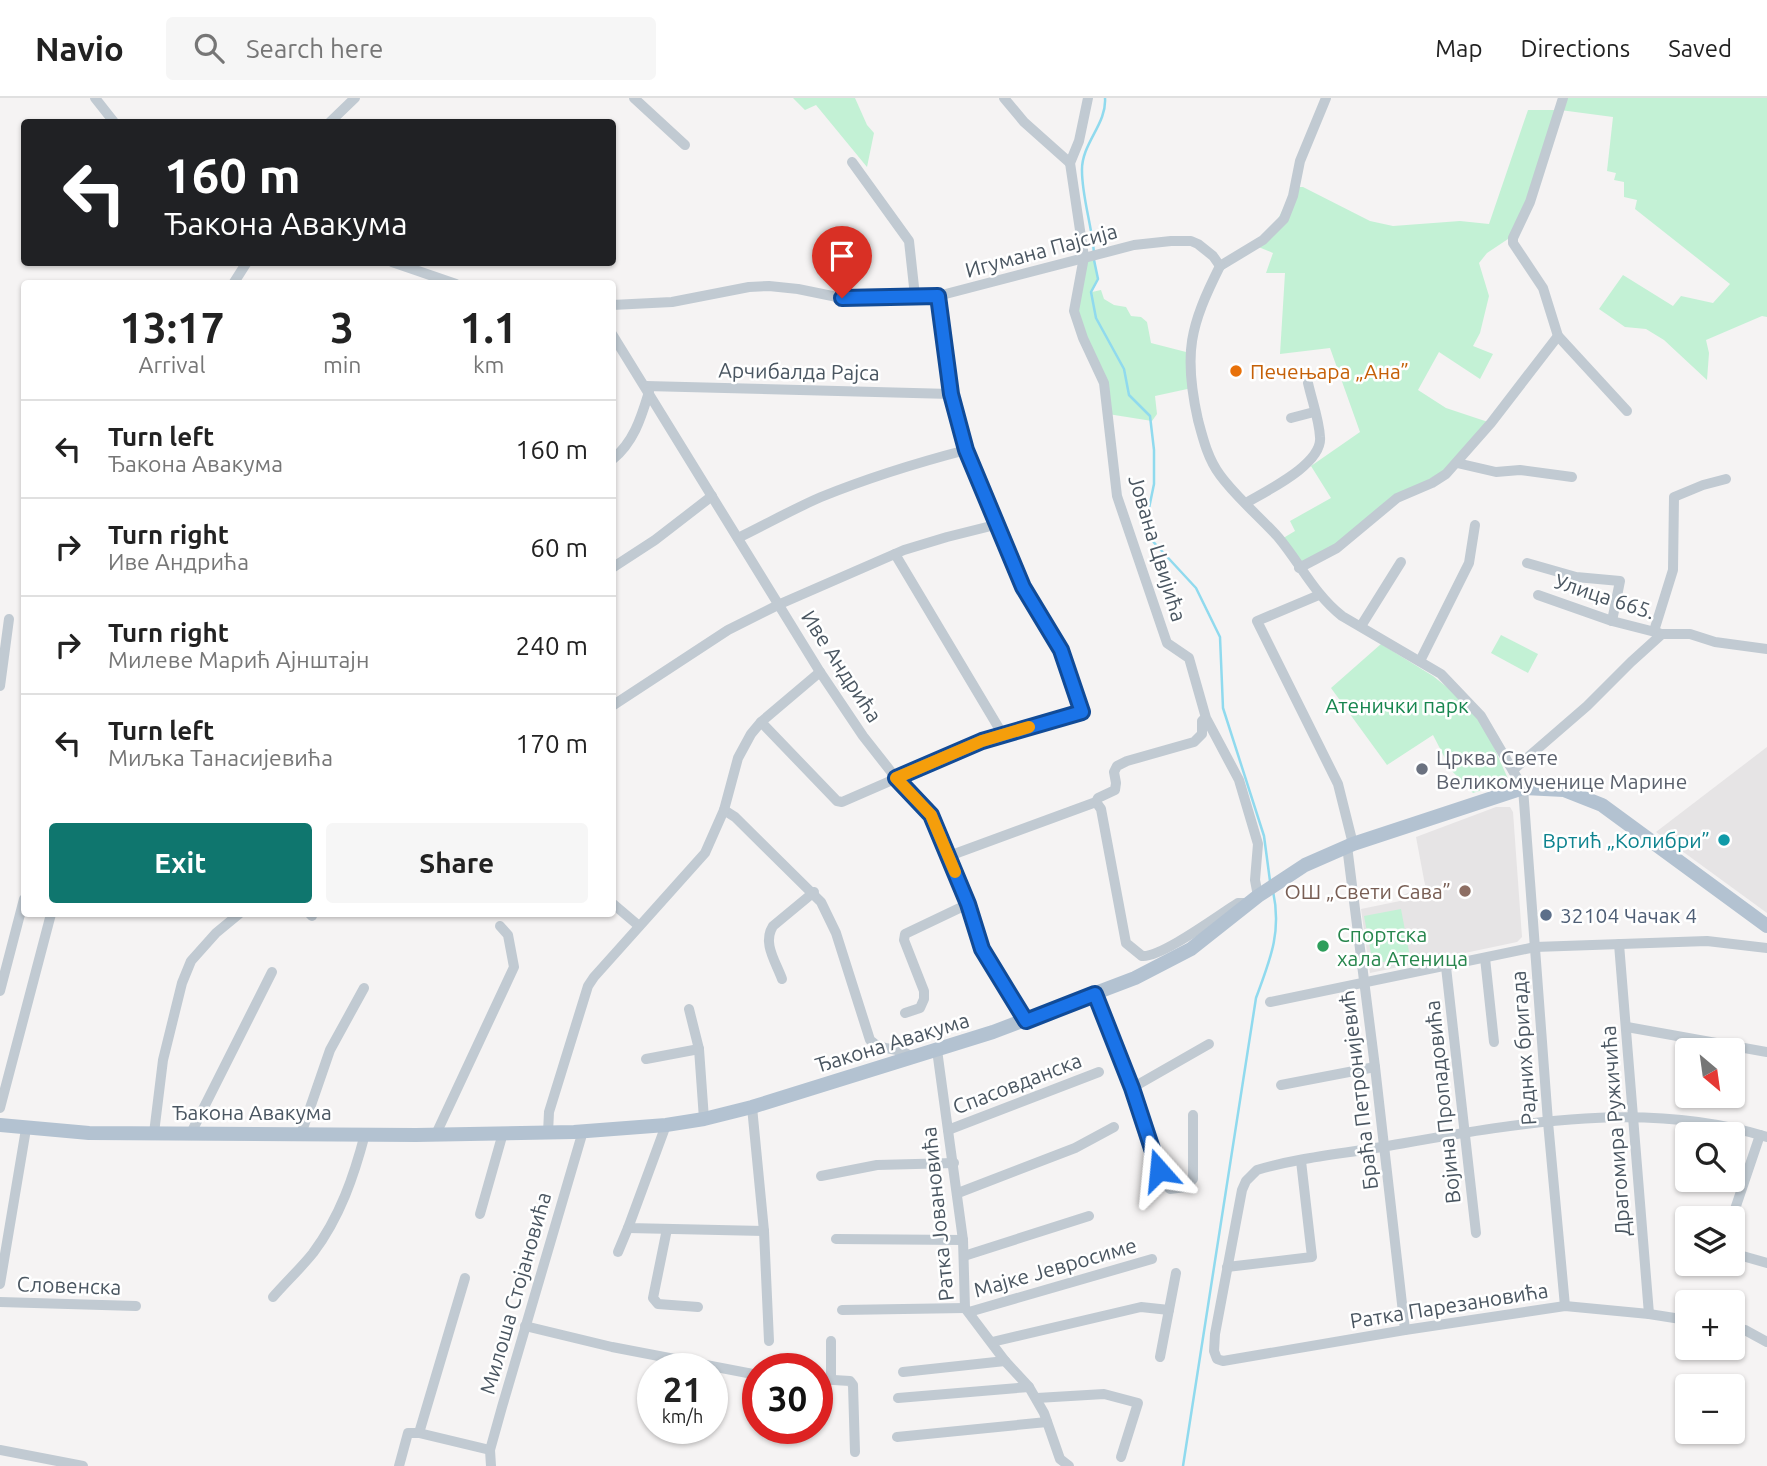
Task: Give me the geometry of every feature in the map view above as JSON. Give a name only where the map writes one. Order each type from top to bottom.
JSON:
[{"type":"main road","name":"Ђакона Авакума","points":[[0,1125],[89,1133],[436,1135],[583,1131],[666,1125],[704,1119],[912,1058],[1026,1021],[1095,994],[1163,966],[1191,949],[1280,880],[1305,865],[1350,845],[1522,788]]},
{"type":"main road","points":[[1522,788],[1564,790],[1602,805],[1767,926]]},
{"type":"street","points":[[95,98],[112,119]]},
{"type":"street","points":[[333,119],[355,98]]},
{"type":"street","points":[[634,98],[685,145]]},
{"type":"street","points":[[1004,98],[1024,122],[1070,163],[1079,141],[1088,98]]},
{"type":"street","points":[[1326,98],[1300,160],[1293,196],[1284,219],[1263,240],[1220,266],[1201,304],[1194,325],[1189,360],[1200,429],[1212,461],[1226,483],[1280,540],[1319,594],[1342,616],[1441,674],[1481,716],[1522,788]]},
{"type":"street","points":[[1563,98],[1530,201],[1513,238],[1515,247],[1538,278],[1548,298],[1558,336],[1627,411]]},
{"type":"street","points":[[852,162],[909,241],[915,296]]},
{"type":"street","name":"Јована Цвијића","points":[[1070,163],[1084,257],[1074,311],[1104,383],[1118,496],[1167,643],[1189,658],[1206,718],[1239,780],[1258,844],[1256,898]]},
{"type":"street","name":"Игумана Пајсија","points":[[616,305],[671,302],[769,286],[842,298],[938,296],[1134,245],[1191,241],[1203,247],[1220,266]]},
{"type":"street","points":[[404,266],[444,280]]},
{"type":"street","points":[[761,722],[836,801],[842,802],[982,741],[1082,712],[1061,650],[1023,587],[966,450],[951,394],[938,296]]},
{"type":"street","points":[[1299,568],[1337,548],[1397,498],[1432,483],[1457,463],[1558,336]]},
{"type":"street","name":"Иве Андрића","points":[[616,340],[820,672],[863,736],[896,778],[931,815],[968,904],[982,949],[1026,1021]]},
{"type":"street","points":[[1246,503],[1306,466],[1320,443],[1308,383]]},
{"type":"street","points":[[616,456],[630,443],[640,422],[648,389]]},
{"type":"street","name":"Арчибалда Рајса","points":[[648,389],[951,394]]},
{"type":"street","points":[[1291,418],[1314,412]]},
{"type":"street","points":[[738,538],[860,482],[918,462],[966,450]]},
{"type":"street","points":[[1457,463],[1496,472],[1520,470],[1572,477]]},
{"type":"street","points":[[1513,770],[1587,706],[1658,633],[1674,570],[1674,497],[1703,485],[1726,480]]},
{"type":"street","points":[[616,565],[656,540],[712,496]]},
{"type":"street","points":[[616,703],[728,630],[780,604],[895,554],[995,525]]},
{"type":"street","points":[[1420,661],[1469,563],[1475,525]]},
{"type":"street","points":[[895,554],[1003,735]]},
{"type":"street","points":[[1361,626],[1401,562]]},
{"type":"street","points":[[1527,563],[1576,577],[1620,581],[1612,621]]},
{"type":"street","name":"Браћа Петронијевић","points":[[1319,594],[1257,621],[1338,784],[1350,845],[1405,1330]]},
{"type":"street","name":"Улица 665.","points":[[1538,595],[1612,621],[1658,633],[1690,634],[1715,642],[1767,649]]},
{"type":"street","points":[[0,685],[9,619]]},
{"type":"street","points":[[548,1133],[548,1112],[588,986],[705,853],[723,810],[738,758],[751,734],[761,722],[820,672]]},
{"type":"street","points":[[949,856],[1096,802],[1098,798],[1115,790],[1114,772],[1117,766],[1194,742],[1202,734],[1202,721],[1206,718]]},
{"type":"street","name":"Радних бригада","points":[[1522,788],[1565,1306]]},
{"type":"street","points":[[1096,802],[1101,809],[1126,943],[1142,956],[1148,957],[1170,946],[1238,903],[1256,898]]},
{"type":"street","points":[[723,810],[735,817],[814,892],[835,933],[870,1040],[879,1047],[903,1051],[912,1058]]},
{"type":"street","points":[[782,979],[768,943],[769,932],[814,892]]},
{"type":"street","points":[[905,1013],[920,1008],[925,995],[904,940],[905,934],[968,904]]},
{"type":"street","points":[[616,906],[639,926]]},
{"type":"street","points":[[0,992],[21,911]]},
{"type":"street","points":[[0,1108],[50,917]]},
{"type":"street","points":[[155,1133],[163,1060],[182,983],[191,961],[216,933],[235,917]]},
{"type":"street","points":[[436,1135],[514,967],[508,935],[500,926]]},
{"type":"street","points":[[1270,1002],[1535,947],[1707,941],[1762,948],[1767,926]]},
{"type":"street","name":"Драгомира Ружичића","points":[[1619,944],[1649,1314]]},
{"type":"street","points":[[1485,958],[1494,1042]]},
{"type":"street","name":"Војина Пропадовића","points":[[1446,967],[1476,1233]]},
{"type":"street","points":[[191,1133],[272,972]]},
{"type":"street","points":[[301,1134],[330,1050],[364,988]]},
{"type":"street","points":[[1095,994],[1132,1088],[1163,1182],[1170,1188],[1185,1187],[1193,1179],[1193,1115]]},
{"type":"street","points":[[689,1009],[699,1048],[704,1119]]},
{"type":"street","points":[[1627,1027],[1767,1052]]},
{"type":"street","points":[[1132,1088],[1209,1044]]},
{"type":"street","points":[[646,1059],[699,1048]]},
{"type":"street","name":"Ратка Јовановића","points":[[937,1050],[958,1192],[967,1310],[1005,1361],[1030,1387],[1047,1422],[1060,1460],[1069,1466]]},
{"type":"street","points":[[1281,1085],[1375,1067]]},
{"type":"street","name":"Спасовданска","points":[[948,1130],[1099,1072]]},
{"type":"street","points":[[752,1107],[764,1231],[769,1341]]},
{"type":"street","points":[[1301,1161],[1312,1257],[1227,1267],[1246,1181],[1257,1171],[1301,1161],[1464,1133],[1548,1122],[1633,1117],[1729,1126],[1763,1136],[1737,1206]]},
{"type":"street","points":[[618,1252],[666,1125]]},
{"type":"street","points":[[958,1192],[1075,1148],[1114,1127]]},
{"type":"street","points":[[0,1284],[26,1129]]},
{"type":"street","name":"Милоша Стојановића","points":[[491,1466],[490,1450],[583,1131]]},
{"type":"street","points":[[480,1214],[503,1133]]},
{"type":"street","points":[[272,1297],[313,1252],[338,1210],[351,1184],[365,1134]]},
{"type":"street","points":[[821,1175],[877,1165],[954,1164]]},
{"type":"street","points":[[964,1256],[1089,1216]]},
{"type":"street","points":[[628,1228],[764,1231]]},
{"type":"street","points":[[667,1229],[653,1298],[658,1304],[698,1307]]},
{"type":"street","points":[[836,1239],[963,1240]]},
{"type":"street","points":[[1745,1257],[1767,1263]]},
{"type":"street","name":"Мајке Јевросиме","points":[[842,1310],[967,1310],[1152,1259]]},
{"type":"street","name":"Ратка Парезановића","points":[[1227,1267],[1214,1351],[1217,1359],[1223,1361],[1565,1306],[1675,1318]]},
{"type":"street","points":[[1160,1357],[1176,1273]]},
{"type":"street","points":[[419,1433],[465,1278]]},
{"type":"street","name":"Словенска","points":[[0,1301],[136,1306]]},
{"type":"street","points":[[992,1342],[1141,1307],[1169,1310]]},
{"type":"street","points":[[525,1326],[612,1347],[742,1372]]},
{"type":"street","points":[[1745,1330],[1767,1342]]},
{"type":"street","points":[[831,1341],[831,1353]]},
{"type":"street","points":[[903,1373],[1005,1361]]},
{"type":"street","points":[[833,1379],[850,1381],[853,1385],[855,1451]]},
{"type":"street","points":[[898,1398],[1030,1387]]},
{"type":"street","points":[[1037,1398],[1104,1394],[1138,1402],[1121,1457]]},
{"type":"street","points":[[897,1437],[1047,1422]]},
{"type":"street","points":[[399,1466],[408,1433],[419,1433],[490,1450]]},
{"type":"street","points":[[0,1450],[83,1466]]},
{"type":"shaded area","points":[[1767,747],[1767,913],[1656,832]]},
{"type":"shaded area","name":"ОШ „Свети Сава”","points":[[1496,807],[1510,807],[1513,812],[1522,937],[1517,942],[1370,973],[1361,909],[1400,901],[1401,896],[1425,885],[1416,837]]},
{"type":"green space","points":[[793,98],[855,98],[867,125],[874,133],[867,167],[816,105],[805,110]]},
{"type":"green space","points":[[1563,98],[1767,98],[1767,317],[1762,316],[1706,340],[1709,353],[1707,380],[1664,340],[1646,329],[1625,327],[1599,309],[1623,275],[1673,306],[1681,296],[1713,303],[1730,284],[1635,209],[1637,200],[1624,197],[1624,182],[1614,180],[1616,173],[1607,171],[1613,117],[1560,110]]},
{"type":"green space","points":[[1528,110],[1560,110],[1530,201],[1508,239],[1487,253],[1479,263],[1489,296],[1480,333],[1473,346],[1493,354],[1480,379],[1439,352],[1418,390],[1446,408],[1491,423],[1457,463],[1397,498],[1337,548],[1299,568],[1280,540],[1295,531],[1290,521],[1331,498],[1311,466],[1360,432],[1330,348],[1280,354],[1285,273],[1266,273],[1273,253],[1256,246],[1270,235],[1294,187],[1303,187],[1370,221],[1393,226],[1460,221],[1489,224]]},
{"type":"green space","points":[[1094,255],[1098,279],[1092,292],[1101,290],[1104,299],[1114,305],[1126,307],[1131,316],[1141,317],[1147,322],[1151,343],[1190,353],[1192,388],[1155,396],[1157,414],[1152,421],[1108,414],[1104,383],[1074,311],[1084,257]]},
{"type":"green space","points":[[1501,635],[1538,654],[1528,673],[1491,653]]},
{"type":"green space","name":"Атенички парк","points":[[1381,644],[1433,676],[1458,696],[1484,725],[1509,781],[1473,793],[1451,770],[1433,735],[1387,765],[1331,688]]},
{"type":"green space","points":[[1401,909],[1410,957],[1373,964],[1364,916]]},
{"type":"waterway","points":[[1094,253],[1082,171],[1085,152],[1102,117],[1105,98]]},
{"type":"waterway","points":[[1094,260],[1098,279],[1091,292],[1096,318],[1124,369],[1129,395],[1150,416],[1154,484],[1147,535],[1196,588],[1220,637],[1223,708],[1264,836],[1270,881]]},
{"type":"waterway","points":[[1183,1466],[1256,998],[1273,946],[1276,920],[1273,891]]},
{"type":"slow traffic","points":[[955,872],[931,815],[896,778],[982,741],[1029,727]]},
{"type":"place","name":"Печењара „Ана”","points":[[1236,371]]},
{"type":"place","name":"Црква Свете Великомученице Марине","points":[[1422,769]]},
{"type":"place","name":"Вртић „Колибри”","points":[[1724,840]]},
{"type":"place","name":"ОШ „Свети Сава”","points":[[1465,891]]},
{"type":"place","name":"32104 Чачак 4","points":[[1546,915]]},
{"type":"place","name":"Спортска хала Атеница","points":[[1323,946]]},
{"type":"route","points":[[842,298],[938,296],[951,394],[966,450],[1023,587],[1061,650],[1082,712],[982,741],[896,778],[931,815],[968,904],[982,949],[1026,1021],[1095,994],[1132,1088],[1159,1170]]}]
